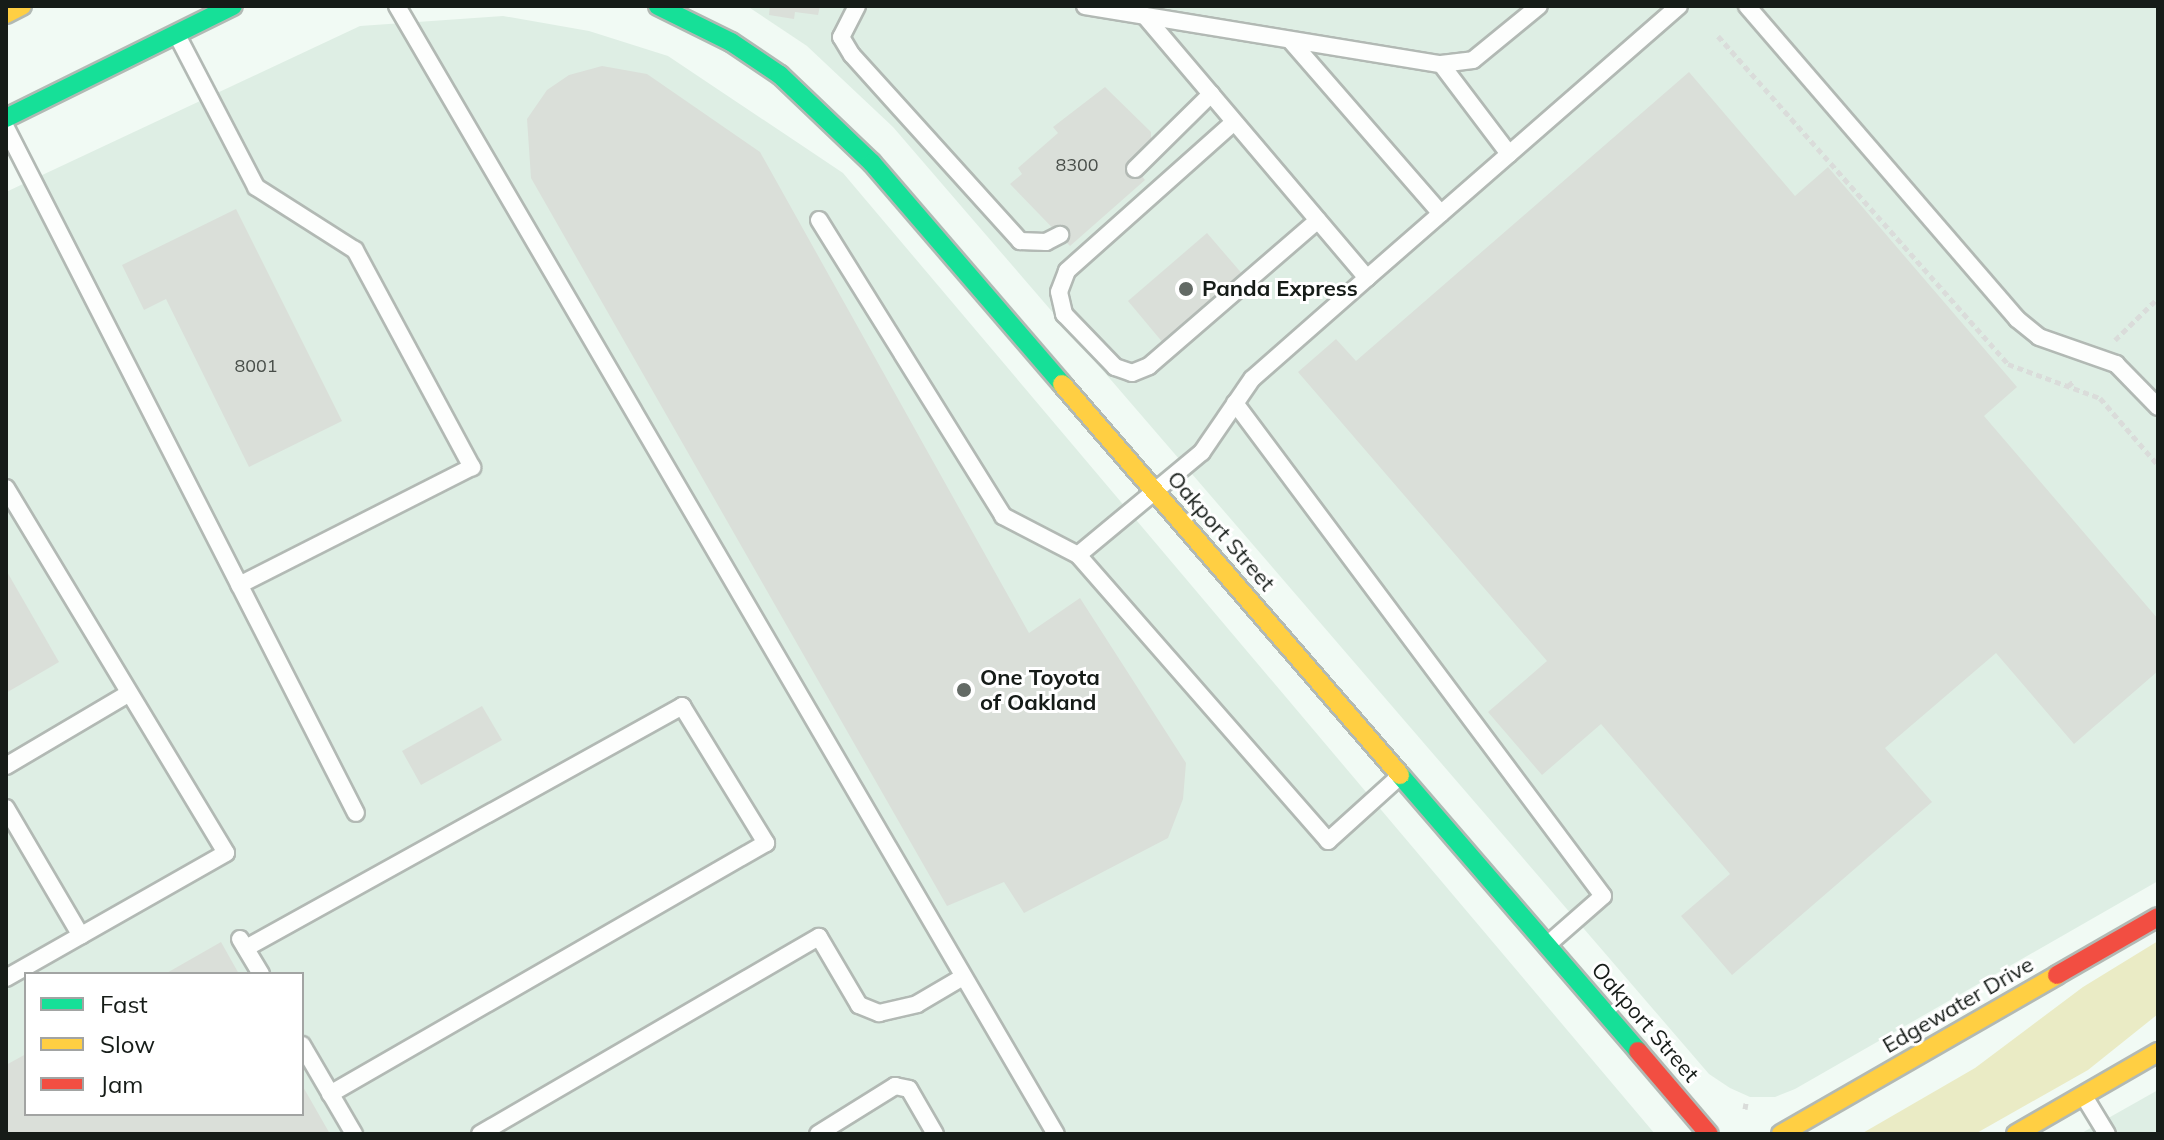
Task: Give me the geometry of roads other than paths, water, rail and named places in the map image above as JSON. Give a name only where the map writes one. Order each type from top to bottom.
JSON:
[{"type":"main road","points":[[6,14],[22,6]]},
{"type":"main road","points":[[6,118],[233,6]]},
{"type":"main road","name":"Oakport Street","points":[[671,8],[780,75],[826,114],[1709,1134]]},
{"type":"main road","name":"Edgewater Drive","points":[[1781,1134],[2158,917]]},
{"type":"main road","points":[[2016,1134],[2158,1052]]},
{"type":"lane","points":[[397,6],[1056,1134]]},
{"type":"lane","points":[[857,6],[841,37],[852,55],[1020,241],[1046,242],[1060,235]]},
{"type":"lane","points":[[1085,6],[1441,64],[1473,60],[1539,6]]},
{"type":"lane","points":[[1078,555],[1202,452],[1252,379],[1679,6]]},
{"type":"lane","points":[[1747,6],[2017,319],[2039,337],[2116,364],[2158,407]]},
{"type":"lane","points":[[1145,16],[1367,278]]},
{"type":"lane","points":[[175,32],[256,187],[355,250],[472,467],[239,585]]},
{"type":"lane","points":[[1290,40],[1441,214]]},
{"type":"lane","points":[[1441,64],[1509,154]]},
{"type":"lane","points":[[1135,169],[1211,94]]},
{"type":"lane","points":[[1234,122],[1067,271],[1059,292],[1064,314],[1115,367],[1132,373],[1149,366],[1318,220]]},
{"type":"lane","points":[[6,128],[356,813]]},
{"type":"lane","points":[[819,220],[1003,516],[1078,555],[1328,841],[1401,775]]},
{"type":"lane","points":[[1235,403],[1603,896],[1547,945]]},
{"type":"lane","points":[[6,488],[126,695],[226,853],[6,978]]},
{"type":"lane","points":[[6,766],[126,695]]},
{"type":"lane","points":[[260,972],[243,943],[682,706],[766,843],[330,1094]]},
{"type":"lane","points":[[6,808],[81,936]]},
{"type":"lane","points":[[480,1134],[819,937],[859,1005],[879,1013],[917,1004],[963,977]]},
{"type":"lane","points":[[304,1048],[354,1134]]},
{"type":"lane","points":[[829,1131],[895,1086],[909,1089],[935,1134]]},
{"type":"lane","points":[[2083,1095],[2107,1134]]},
{"type":"place","name":"Panda Express","points":[[1186,289]]},
{"type":"place","name":"One Toyota of Oakland","points":[[964,690]]}]
